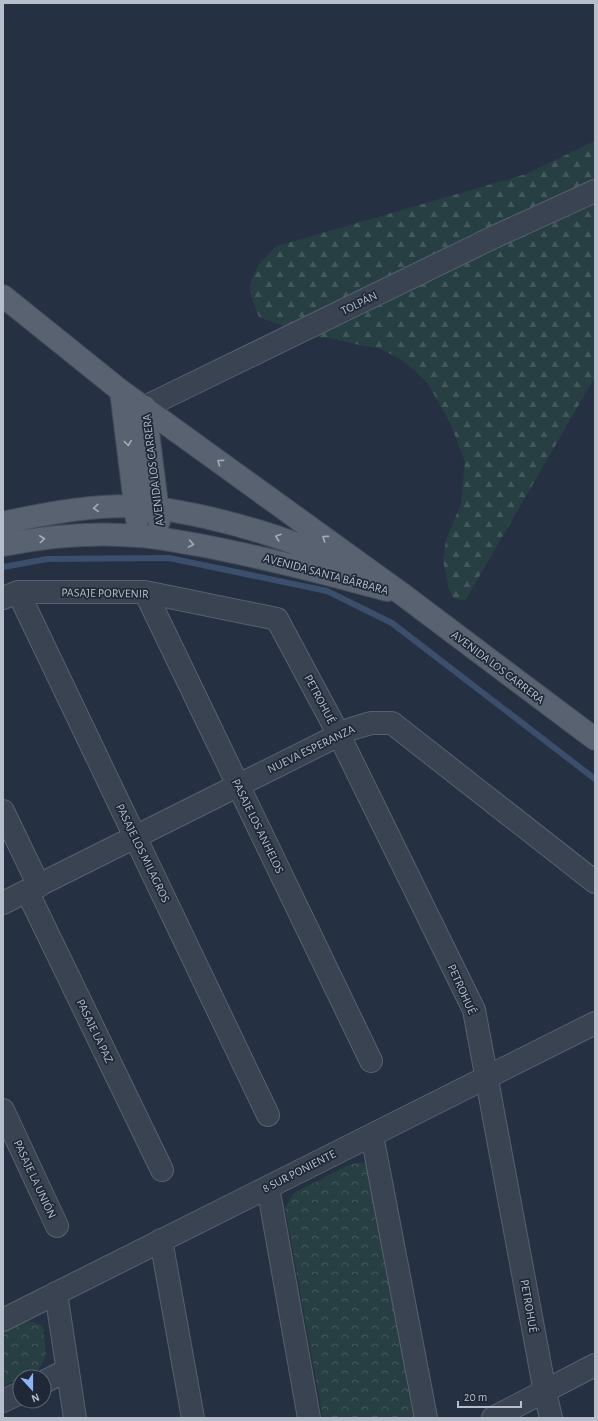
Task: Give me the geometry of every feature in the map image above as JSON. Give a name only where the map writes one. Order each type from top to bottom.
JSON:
[{"type":"main road","name":"AVENIDA LOS CARRERA","points":[[3,296],[145,408],[159,508],[160,539]]},
{"type":"main road","name":"AVENIDA LOS CARRERA","points":[[121,390],[138,536]]},
{"type":"main road","points":[[145,408],[402,594]]},
{"type":"main road","name":"AVENIDA SANTA BÁRBARA","points":[[3,523],[62,512],[98,508],[135,506],[159,508],[227,522],[298,544],[340,562],[402,594]]},
{"type":"main road","name":"AVENIDA SANTA BÁRBARA","points":[[3,545],[25,540],[63,536],[138,536],[253,556],[402,594]]},
{"type":"main road","name":"AVENIDA LOS CARRERA","points":[[402,594],[595,739]]},
{"type":"street","name":"TOLPÁN","points":[[124,415],[145,408],[487,241],[595,191]]},
{"type":"street","name":"PASAJE PORVENIR","points":[[10,595],[145,592],[277,619]]},
{"type":"street","name":"PASAJE LOS ANHELOS","points":[[145,592],[371,1061]]},
{"type":"street","name":"PASAJE LOS MILAGROS","points":[[10,595],[136,838],[268,1115]]},
{"type":"street","name":"PETROHUÉ","points":[[277,619],[339,735],[474,1010],[551,1418]]},
{"type":"street","name":"NUEVA ESPERANZA","points":[[3,903],[136,838],[238,784],[351,729],[371,723],[392,723],[595,882]]},
{"type":"street","name":"PASAJE LA PAZ","points":[[3,811],[33,889],[162,1170]]},
{"type":"street","name":"8 SUR PONIENTE","points":[[3,1320],[487,1077],[594,1029]]},
{"type":"street","name":"PASAJE LA UNIÓN","points":[[3,1110],[56,1226]]},
{"type":"street","points":[[372,1135],[426,1418]]},
{"type":"street","points":[[268,1187],[309,1418]]},
{"type":"street","points":[[161,1240],[193,1418]]},
{"type":"street","points":[[56,1293],[75,1418]]},
{"type":"street","points":[[493,1418],[595,1366]]},
{"type":"street","points":[[52,1378],[67,1370]]},
{"type":"green space","points":[[595,141],[595,377],[465,601],[453,598],[449,589],[443,560],[446,540],[461,504],[465,462],[451,425],[431,389],[425,380],[402,360],[383,350],[330,338],[309,336],[259,317],[252,300],[250,289],[251,283],[255,271],[259,265],[277,246],[526,174]]},
{"type":"green space","points":[[367,1162],[414,1418],[323,1418],[285,1208],[294,1193],[351,1164]]},
{"type":"green space","points":[[27,1320],[43,1326],[46,1355],[39,1369],[12,1369],[12,1382],[3,1386],[3,1332]]},
{"type":"waterway","points":[[3,567],[47,559],[169,558],[327,591],[392,623],[595,779]]}]
